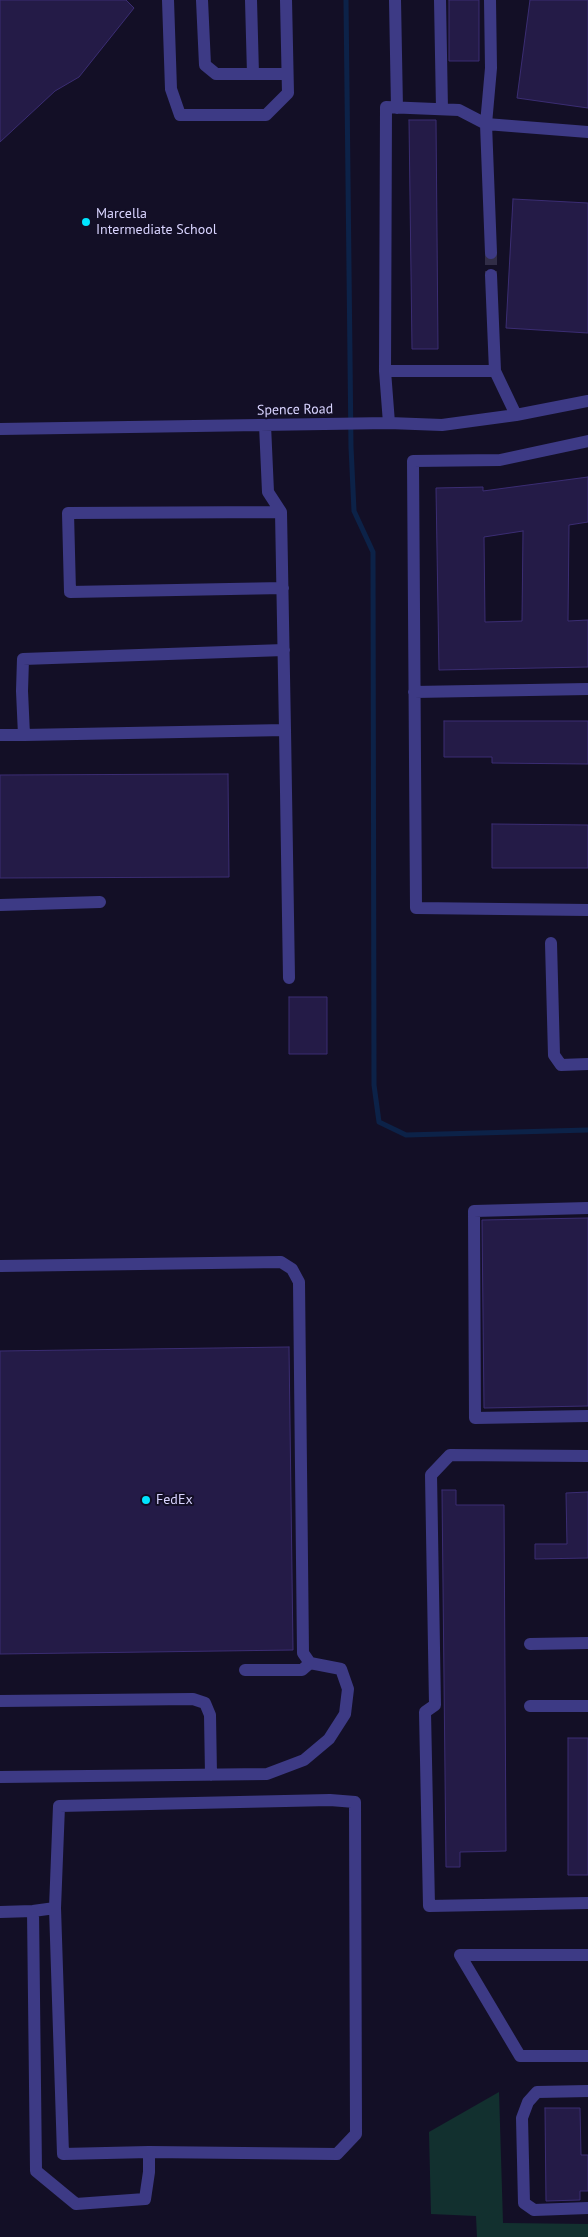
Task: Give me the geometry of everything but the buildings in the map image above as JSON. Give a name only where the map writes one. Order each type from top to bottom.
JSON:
[{"type":"street","points":[[168,0],[171,89],[180,115],[266,115],[288,93],[286,0]]},
{"type":"street","points":[[202,0],[204,65],[216,74],[288,74]]},
{"type":"street","points":[[251,0],[253,74]]},
{"type":"street","points":[[395,0],[397,108]]},
{"type":"street","points":[[440,0],[442,109]]},
{"type":"street","points":[[490,0],[491,68],[486,124],[490,253]]},
{"type":"street","points":[[389,423],[385,371],[386,107],[459,110],[486,124],[588,132]]},
{"type":"street","points":[[491,275],[495,371],[516,414]]},
{"type":"street","points":[[385,371],[495,371]]},
{"type":"street","name":"Spence Road","points":[[0,429],[389,423],[442,425],[588,401]]},
{"type":"street","points":[[265,425],[268,492],[281,512],[289,978]]},
{"type":"street","points":[[588,441],[500,460],[413,461],[416,908],[588,910]]},
{"type":"street","points":[[281,512],[68,513],[70,592],[282,588]]},
{"type":"street","points":[[24,735],[23,659],[284,650]]},
{"type":"street","points":[[414,692],[588,689]]},
{"type":"street","points":[[0,735],[285,730]]},
{"type":"street","points":[[0,905],[100,902]]},
{"type":"street","points":[[551,943],[554,1055],[561,1065],[588,1064]]},
{"type":"street","points":[[588,1208],[474,1211],[474,1418],[588,1416]]},
{"type":"street","points":[[0,1266],[281,1262],[292,1269],[299,1282],[303,1652],[310,1663],[341,1669],[348,1689],[344,1714],[329,1739],[304,1760],[267,1774],[0,1777]]},
{"type":"street","points":[[588,1456],[450,1455],[431,1475],[435,1705],[425,1712],[429,1906],[588,1903]]},
{"type":"street","points":[[530,1644],[588,1643]]},
{"type":"street","points":[[245,1670],[302,1670],[310,1663]]},
{"type":"street","points":[[0,1701],[193,1699],[205,1703],[210,1715],[211,1775]]},
{"type":"street","points":[[530,1706],[588,1706]]},
{"type":"street","points":[[330,1800],[355,1802],[356,2134],[337,2154],[149,2152],[63,2154],[55,1908],[59,1806],[330,1800]]},
{"type":"street","points":[[0,1912],[55,1908]]},
{"type":"street","points":[[34,1911],[36,2171],[76,2204],[145,2199],[149,2172],[149,2152]]},
{"type":"street","points":[[588,1955],[460,1955],[520,2056],[588,2056]]},
{"type":"street","points":[[588,2091],[537,2092],[528,2102],[522,2118],[524,2203],[534,2210],[588,2208]]},
{"type":"green space","points":[[499,2092],[503,2223],[588,2224],[588,2237],[477,2237],[476,2216],[431,2214],[429,2132]]},
{"type":"waterway","points":[[346,0],[351,447],[354,511],[373,552],[374,1085],[379,1122],[406,1135],[588,1130]]},
{"type":"tunnel","points":[[491,253],[491,275]]},
{"type":"place","name":"Marcella Intermediate School","points":[[86,222]]},
{"type":"place","name":"FedEx","points":[[146,1500]]}]
